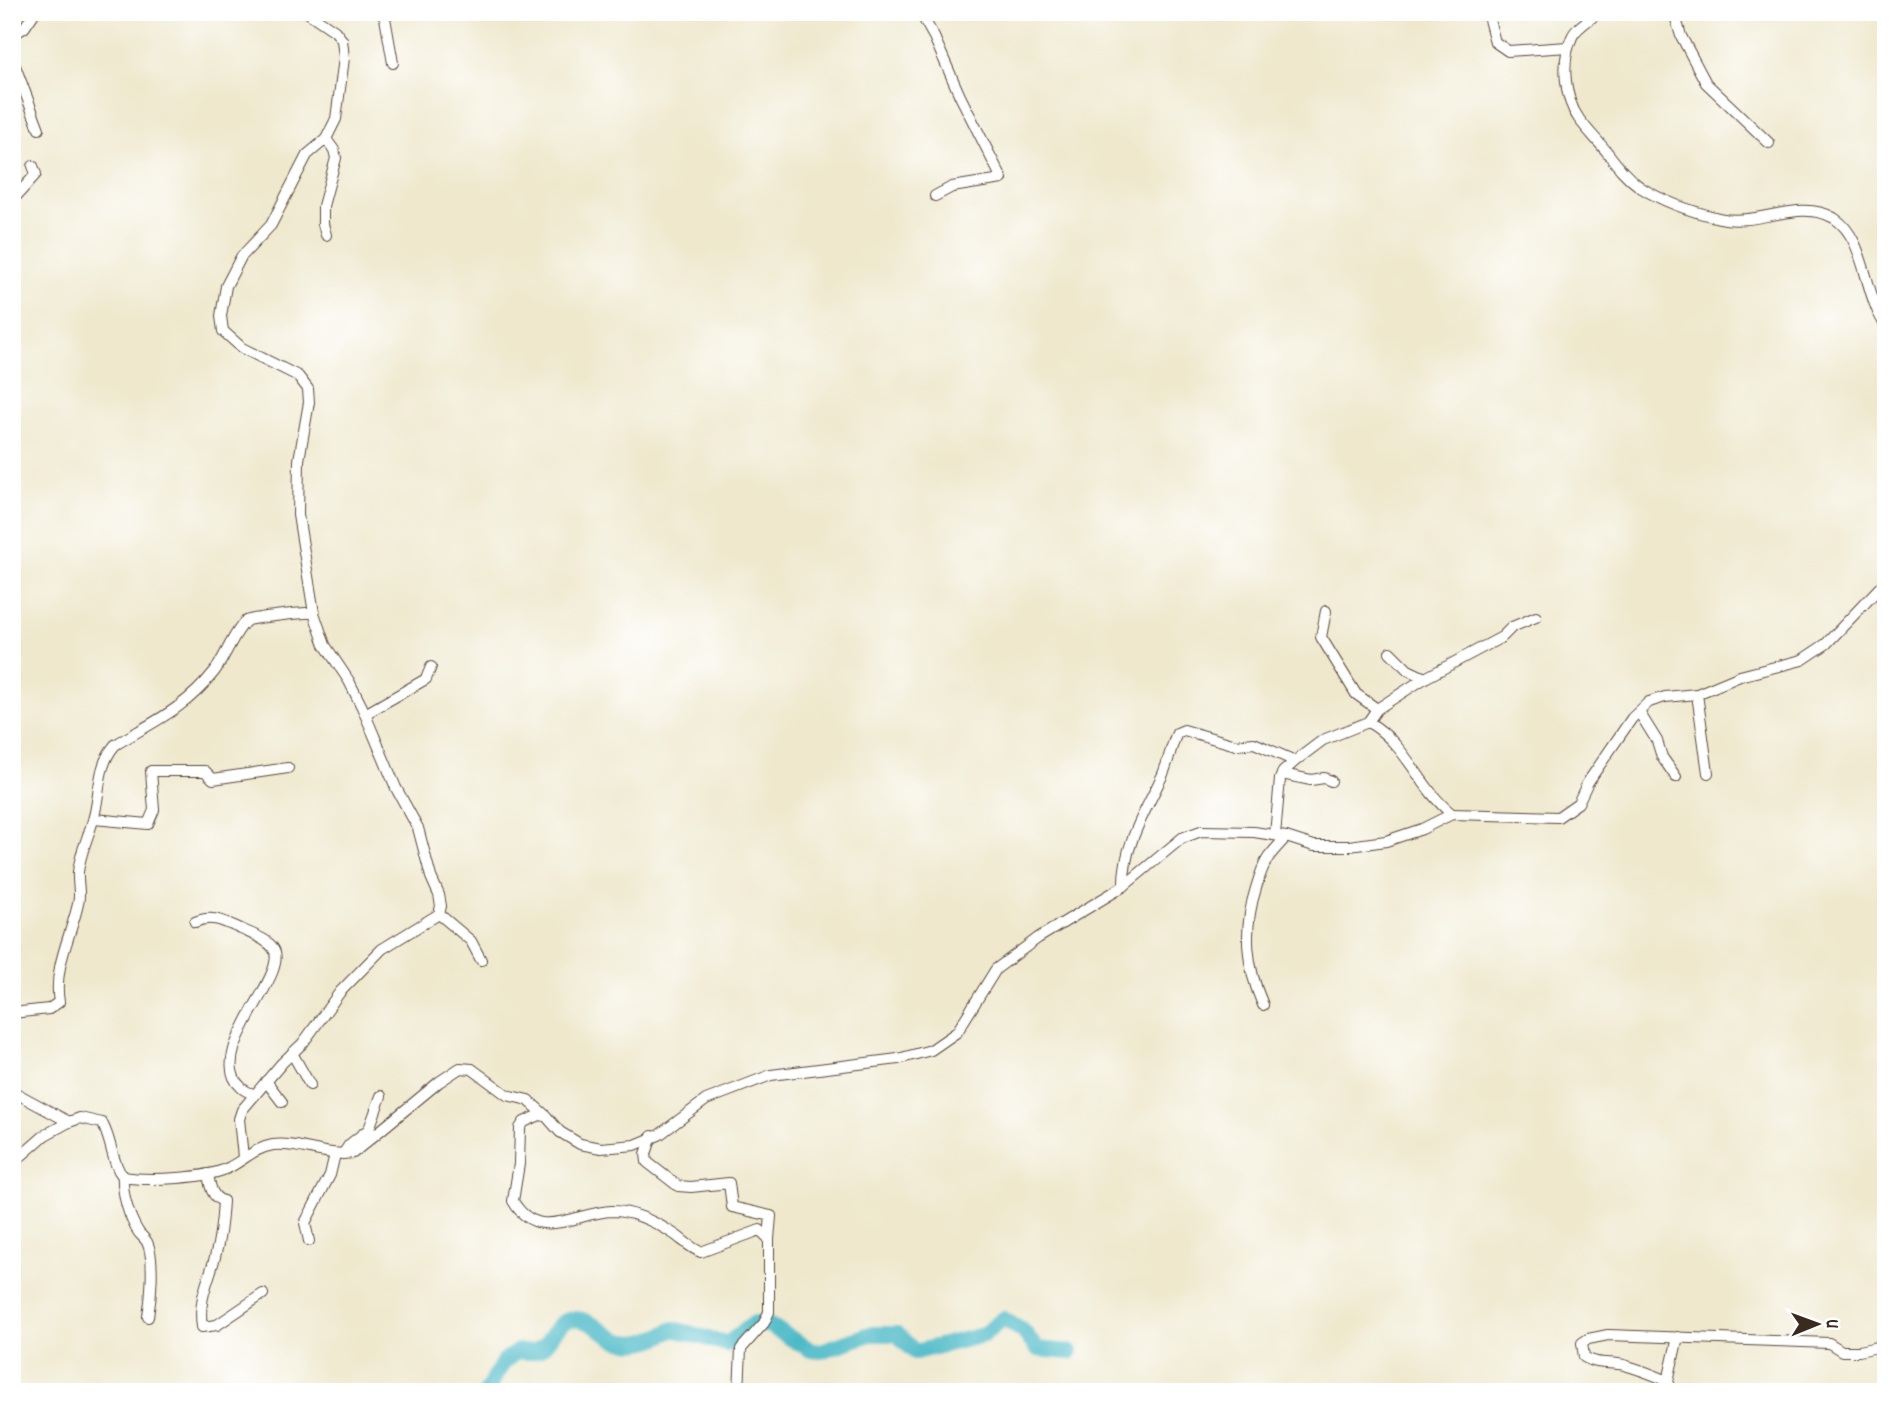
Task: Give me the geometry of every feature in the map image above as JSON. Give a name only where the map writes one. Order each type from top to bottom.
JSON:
[{"type":"street","points":[[12,35],[24,28],[35,12]]},
{"type":"street","points":[[307,12],[335,31],[342,40],[344,49],[336,119],[326,139],[307,155],[271,226],[241,257],[226,286],[221,316],[223,331],[242,348],[298,376],[308,389],[309,402],[299,460],[298,514],[314,613],[325,645],[349,681],[396,788],[421,837],[430,877],[439,895],[439,914],[471,941],[481,960]]},
{"type":"street","points":[[380,12],[385,18],[393,63]]},
{"type":"street","points":[[920,12],[1002,179],[952,187],[935,196]]},
{"type":"street","points":[[1487,12],[1495,42],[1508,51],[1568,47]]},
{"type":"street","points":[[1599,12],[1573,34],[1568,47],[1567,85],[1572,106],[1579,118],[1628,178],[1659,197],[1720,218],[1737,221],[1804,210],[1813,210],[1833,218],[1848,230],[1876,313],[1886,326]]},
{"type":"street","points":[[1674,12],[1681,36],[1706,83],[1769,143]]},
{"type":"street","points":[[12,58],[39,129]]},
{"type":"street","points":[[326,139],[336,158],[323,206],[326,235]]},
{"type":"street","points":[[12,201],[36,174],[33,166]]},
{"type":"street","points":[[123,1177],[141,1180],[208,1174],[230,1167],[261,1148],[286,1145],[339,1154],[353,1153],[439,1082],[460,1068],[472,1069],[506,1095],[528,1100],[560,1132],[580,1144],[601,1148],[635,1145],[659,1135],[706,1100],[771,1075],[898,1059],[931,1050],[957,1031],[996,970],[1038,938],[1124,886],[1182,838],[1201,831],[1226,831],[1280,836],[1314,846],[1370,844],[1422,829],[1452,814],[1558,817],[1578,803],[1588,782],[1632,718],[1649,702],[1697,694],[1740,676],[1802,660],[1826,644],[1886,582]]},
{"type":"street","points":[[12,1013],[49,1009],[59,1002],[56,988],[79,902],[78,873],[83,847],[94,819],[102,767],[109,751],[115,744],[164,718],[194,694],[217,669],[245,622],[254,618],[290,615],[303,611],[314,613]]},
{"type":"street","points":[[1326,611],[1321,637],[1356,694],[1377,709]]},
{"type":"street","points":[[1263,1005],[1249,962],[1248,924],[1251,905],[1264,866],[1280,836],[1278,790],[1282,774],[1323,740],[1368,722],[1377,709],[1425,678],[1502,637],[1509,629],[1536,617]]},
{"type":"street","points":[[1390,652],[1408,670],[1425,678]]},
{"type":"street","points":[[365,714],[426,679],[431,667]]},
{"type":"street","points":[[1697,694],[1708,773]]},
{"type":"street","points":[[1639,712],[1657,741],[1662,757],[1676,777]]},
{"type":"street","points":[[1368,722],[1398,746],[1437,802],[1452,814]]},
{"type":"street","points":[[1124,886],[1123,867],[1134,832],[1164,771],[1177,733],[1184,730],[1236,745],[1254,743],[1295,761]]},
{"type":"street","points":[[94,819],[148,824],[154,810],[151,771],[205,771],[214,779],[288,768]]},
{"type":"street","points":[[1282,774],[1331,781]]},
{"type":"street","points":[[243,1157],[239,1119],[266,1081],[292,1054],[340,992],[382,949],[439,914]]},
{"type":"street","points":[[195,922],[205,918],[218,919],[259,937],[275,950],[271,972],[237,1038],[233,1054],[232,1075],[240,1087],[255,1095]]},
{"type":"street","points":[[292,1054],[310,1085]]},
{"type":"street","points":[[266,1081],[282,1102]]},
{"type":"street","points":[[12,1091],[69,1122]]},
{"type":"street","points":[[309,1241],[305,1223],[339,1154],[369,1129],[381,1096]]},
{"type":"street","points":[[546,1116],[540,1115],[524,1122],[520,1128],[519,1164],[513,1201],[517,1209],[533,1221],[540,1224],[561,1223],[613,1211],[637,1216],[658,1225],[701,1252],[760,1230],[769,1239]]},
{"type":"street","points":[[12,1164],[45,1135],[69,1122],[80,1118],[102,1123],[116,1168],[123,1177],[122,1189],[127,1205],[150,1254],[151,1301],[148,1317]]},
{"type":"street","points":[[652,1136],[646,1154],[647,1162],[678,1186],[729,1183],[732,1207],[771,1216],[769,1312],[741,1349],[739,1392]]},
{"type":"street","points":[[208,1174],[212,1192],[217,1199],[223,1201],[215,1258],[204,1288],[200,1311],[202,1327],[217,1325],[263,1294]]},
{"type":"street","points":[[1678,1337],[1670,1387],[1625,1365],[1591,1362],[1584,1357],[1582,1343],[1608,1335],[1678,1337],[1829,1343],[1842,1351],[1858,1352],[1886,1345]]},
{"type":"waterway","points":[[486,1392],[503,1362],[518,1351],[538,1350],[559,1326],[574,1319],[587,1321],[618,1340],[633,1343],[647,1341],[674,1329],[727,1344],[755,1323],[770,1326],[811,1350],[821,1351],[870,1334],[897,1334],[915,1352],[983,1335],[1003,1319],[1023,1331],[1037,1349],[1070,1352]]}]
